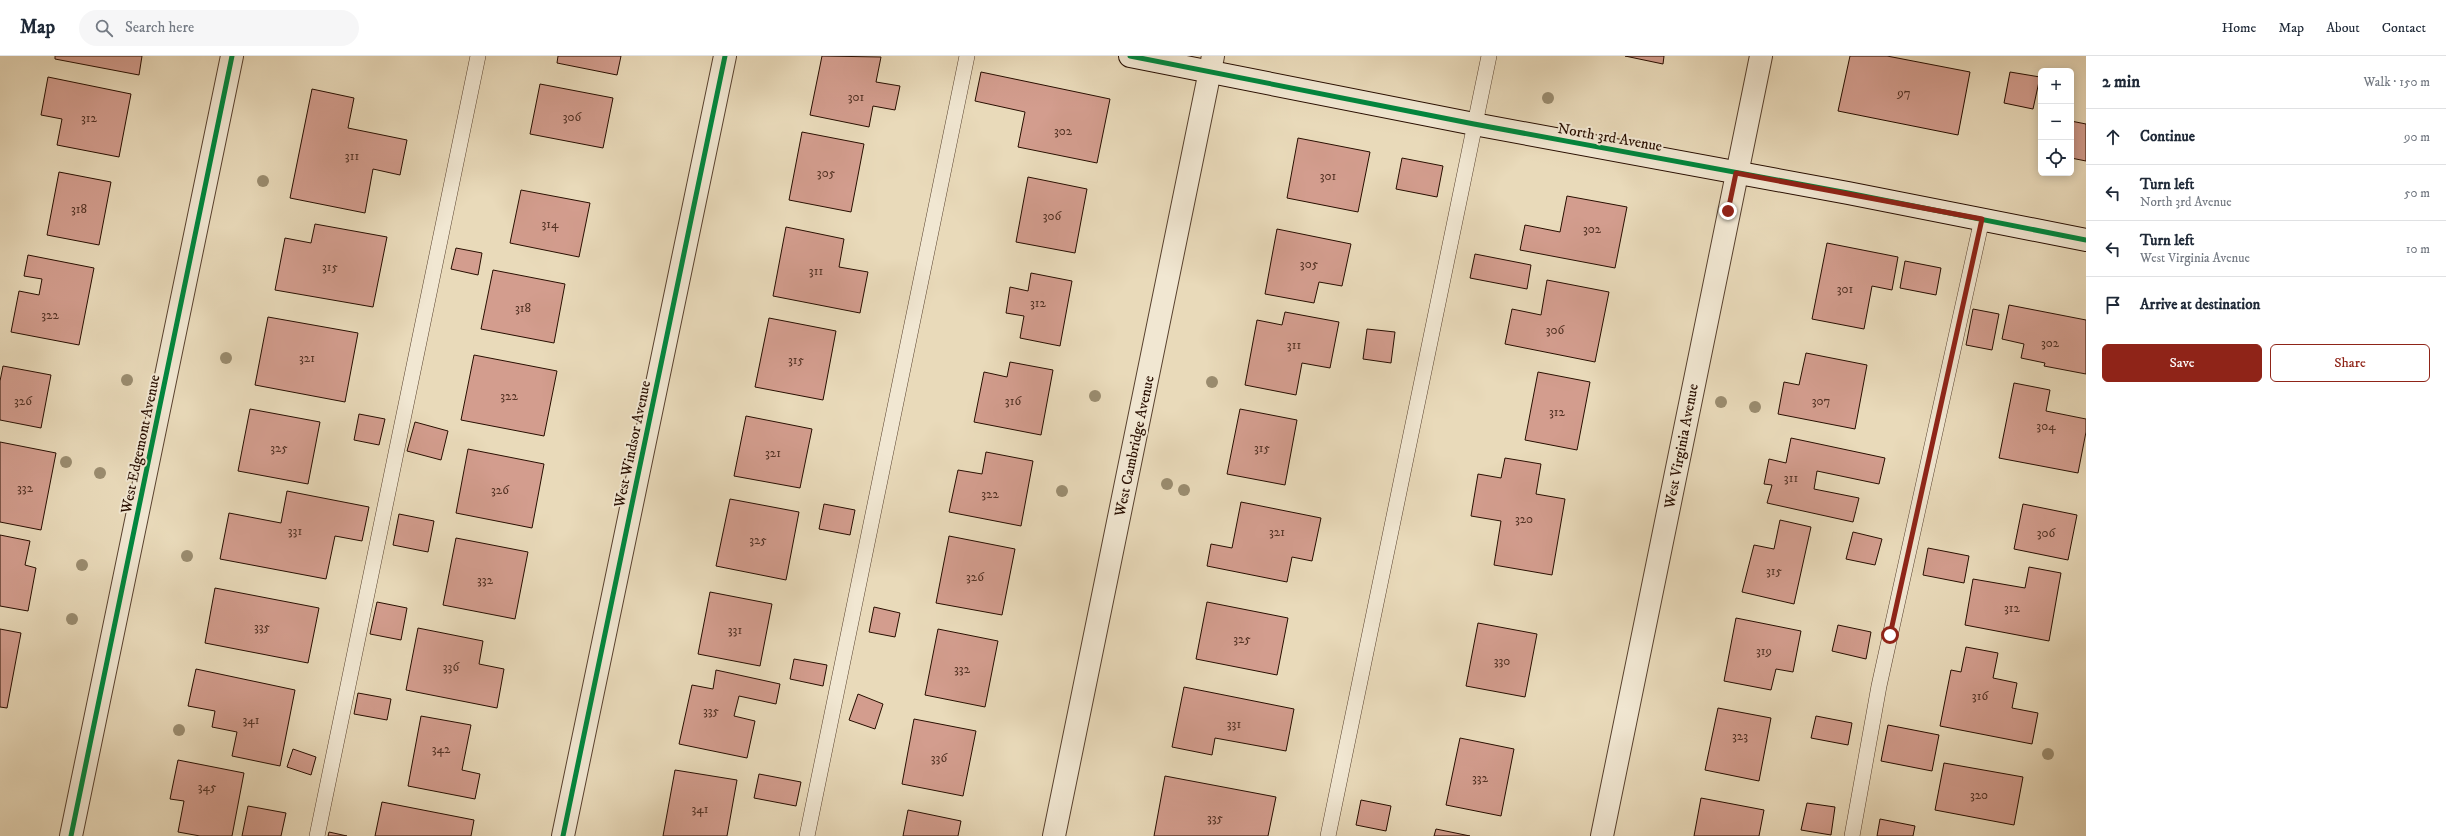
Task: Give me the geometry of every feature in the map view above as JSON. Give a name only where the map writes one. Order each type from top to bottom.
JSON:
[{"type":"street","name":"West Edgemont Avenue","points":[[71,836],[232,56]]},
{"type":"street","name":"West Windsor Avenue","points":[[563,836],[725,56]]},
{"type":"street","name":"North 3rd Avenue","points":[[1130,56],[1212,64],[1474,124],[1982,219],[2086,240]]},
{"type":"street","name":"West Virginia Avenue","points":[[1602,836],[1761,56]]},
{"type":"street","name":"West Cambridge Avenue","points":[[1054,836],[1212,64]]},
{"type":"lane","points":[[317,836],[478,56]]},
{"type":"lane","points":[[807,836],[967,56]]},
{"type":"lane","points":[[1328,836],[1489,56]]},
{"type":"lane","points":[[1852,836],[1879,686],[1982,219]]},
{"type":"building","points":[[55,56],[142,56],[139,75],[55,59]]},
{"type":"building","points":[[558,56],[621,56],[617,75],[557,63]]},
{"type":"building","points":[[822,56],[881,57],[876,82],[900,86],[895,110],[873,106],[869,127],[810,115]]},
{"type":"building","points":[[1625,56],[1664,56],[1663,64]]},
{"type":"building","points":[[1850,56],[1887,56],[1970,72],[1958,135],[1838,111]]},
{"type":"building","points":[[981,72],[1110,99],[1097,163],[1018,147],[1025,112],[975,101]]},
{"type":"building","points":[[2010,72],[2038,77],[2038,86],[2033,109],[2004,103]]},
{"type":"building","points":[[48,77],[131,94],[119,157],[57,145],[62,119],[41,115]]},
{"type":"building","points":[[540,84],[613,98],[603,148],[530,134]]},
{"type":"building","points":[[312,89],[354,98],[348,128],[407,140],[400,175],[373,169],[365,213],[290,198]]},
{"type":"building","points":[[2074,122],[2086,124],[2086,161],[2074,159]]},
{"type":"building","points":[[802,132],[864,144],[851,212],[789,200]]},
{"type":"building","points":[[1298,138],[1370,152],[1358,212],[1287,198]]},
{"type":"building","points":[[1402,158],[1443,166],[1437,197],[1396,189]]},
{"type":"building","points":[[59,172],[111,182],[99,245],[47,235]]},
{"type":"building","points":[[1028,177],[1087,189],[1075,253],[1016,242]]},
{"type":"building","points":[[521,190],[590,203],[579,257],[510,243]]},
{"type":"building","points":[[1567,196],[1627,207],[1615,268],[1520,250],[1525,225],[1560,232]]},
{"type":"building","points":[[315,224],[387,237],[373,307],[275,290],[285,238],[311,243]]},
{"type":"building","points":[[786,227],[844,239],[839,267],[868,272],[860,313],[773,296]]},
{"type":"building","points":[[1277,229],[1351,244],[1342,286],[1319,282],[1314,303],[1265,294]]},
{"type":"building","points":[[1827,243],[1898,257],[1892,290],[1872,286],[1864,329],[1812,319]]},
{"type":"building","points":[[456,248],[482,253],[478,275],[451,269]]},
{"type":"building","points":[[1475,254],[1531,265],[1527,289],[1470,278]]},
{"type":"building","points":[[28,255],[94,268],[79,345],[11,332],[19,291],[39,295],[42,279],[24,276]]},
{"type":"building","points":[[1905,261],[1941,268],[1936,295],[1900,288]]},
{"type":"building","points":[[493,270],[565,284],[554,343],[481,329]]},
{"type":"building","points":[[1031,273],[1072,281],[1060,346],[1020,338],[1024,316],[1006,313],[1010,287],[1028,291]]},
{"type":"building","points":[[1547,280],[1609,292],[1595,362],[1505,344],[1512,309],[1541,315]]},
{"type":"building","points":[[2009,305],[2086,320],[2086,374],[2044,366],[2045,363],[2021,358],[2024,344],[2002,339]]},
{"type":"building","points":[[1973,309],[1999,314],[1992,350],[1966,345]]},
{"type":"building","points":[[1285,312],[1339,322],[1330,368],[1302,363],[1296,395],[1245,385],[1257,320],[1282,325]]},
{"type":"building","points":[[268,317],[358,333],[345,402],[255,385]]},
{"type":"building","points":[[769,318],[836,331],[823,400],[755,387]]},
{"type":"building","points":[[1367,329],[1395,332],[1391,363],[1363,359]]},
{"type":"building","points":[[1806,353],[1867,365],[1855,429],[1778,414],[1784,382],[1799,385]]},
{"type":"building","points":[[474,355],[557,371],[544,436],[461,420]]},
{"type":"building","points":[[1010,362],[1053,370],[1041,435],[974,422],[984,372],[1007,377]]},
{"type":"building","points":[[3,366],[51,375],[41,428],[0,420],[0,381]]},
{"type":"building","points":[[1538,372],[1590,382],[1577,450],[1525,440]]},
{"type":"building","points":[[2014,383],[2050,390],[2046,411],[2086,419],[2086,432],[2078,473],[1999,458]]},
{"type":"building","points":[[250,409],[320,422],[308,484],[238,471]]},
{"type":"building","points":[[1240,409],[1297,420],[1285,485],[1227,474]]},
{"type":"building","points":[[359,414],[385,419],[379,445],[354,440]]},
{"type":"building","points":[[746,416],[812,429],[800,488],[734,476]]},
{"type":"building","points":[[415,422],[448,431],[441,460],[407,451]]},
{"type":"building","points":[[1791,438],[1885,458],[1879,484],[1817,471],[1814,489],[1859,498],[1853,522],[1767,503],[1772,485],[1764,484],[1769,459],[1786,463]]},
{"type":"building","points":[[0,442],[56,453],[41,530],[0,522]]},
{"type":"building","points":[[468,449],[544,464],[532,528],[456,513]]},
{"type":"building","points":[[986,452],[1033,461],[1021,526],[949,512],[958,470],[982,474]]},
{"type":"building","points":[[1505,458],[1541,464],[1536,494],[1565,499],[1552,575],[1494,565],[1501,521],[1471,516],[1478,474],[1501,478]]},
{"type":"building","points":[[287,491],[369,507],[362,541],[335,536],[326,579],[220,559],[229,513],[281,523]]},
{"type":"building","points":[[730,499],[799,512],[786,580],[716,566]]},
{"type":"building","points":[[1241,502],[1321,518],[1312,561],[1292,557],[1287,582],[1207,566],[1211,544],[1232,548]]},
{"type":"building","points":[[824,504],[855,510],[850,535],[819,529]]},
{"type":"building","points":[[2023,504],[2077,515],[2068,560],[2014,549]]},
{"type":"building","points":[[399,514],[434,521],[428,552],[393,545]]},
{"type":"building","points":[[1780,520],[1811,527],[1794,604],[1742,592],[1754,545],[1774,549]]},
{"type":"building","points":[[1853,532],[1882,539],[1875,565],[1846,559]]},
{"type":"building","points":[[0,535],[30,541],[25,565],[36,568],[28,611],[0,606]]},
{"type":"building","points":[[949,536],[1015,549],[1002,615],[936,603]]},
{"type":"building","points":[[456,538],[528,552],[515,619],[443,605]]},
{"type":"building","points":[[1928,548],[1969,556],[1964,583],[1923,575]]},
{"type":"building","points":[[2029,567],[2061,573],[2049,641],[1965,625],[1973,579],[2025,588]]},
{"type":"building","points":[[215,588],[319,608],[308,663],[205,643]]},
{"type":"building","points":[[710,592],[772,604],[760,666],[698,654]]},
{"type":"building","points":[[377,602],[407,608],[401,640],[370,634]]},
{"type":"building","points":[[1207,602],[1288,618],[1277,675],[1196,659]]},
{"type":"building","points":[[874,607],[900,613],[895,637],[869,632]]},
{"type":"building","points":[[1736,618],[1801,631],[1793,672],[1776,669],[1771,690],[1724,681]]},
{"type":"building","points":[[1478,623],[1537,634],[1525,697],[1466,686]]},
{"type":"building","points":[[1838,625],[1871,632],[1866,659],[1832,651]]},
{"type":"building","points":[[418,628],[483,641],[479,664],[504,669],[497,708],[406,690]]},
{"type":"building","points":[[0,629],[21,633],[7,708],[0,707]]},
{"type":"building","points":[[938,629],[998,641],[985,707],[925,695]]},
{"type":"building","points":[[1966,647],[1998,653],[1993,678],[2017,683],[2012,708],[2038,713],[2032,744],[1940,726],[1951,670],[1961,672]]},
{"type":"building","points":[[794,659],[827,665],[823,686],[790,679]]},
{"type":"building","points":[[196,669],[295,690],[280,766],[232,756],[237,732],[212,727],[215,711],[188,706]]},
{"type":"building","points":[[716,670],[780,684],[776,704],[739,696],[734,716],[755,721],[747,758],[679,744],[692,685],[713,689]]},
{"type":"building","points":[[1184,687],[1294,709],[1286,751],[1215,738],[1212,755],[1172,747]]},
{"type":"building","points":[[358,693],[391,699],[387,720],[354,714]]},
{"type":"building","points":[[858,694],[883,704],[875,729],[849,720]]},
{"type":"building","points":[[1718,708],[1771,718],[1759,781],[1705,770]]},
{"type":"building","points":[[421,716],[471,725],[462,770],[480,774],[475,799],[408,786]]},
{"type":"building","points":[[1816,716],[1852,723],[1848,745],[1811,738]]},
{"type":"building","points":[[914,719],[976,731],[963,796],[902,784]]},
{"type":"building","points":[[1888,725],[1939,735],[1932,771],[1881,761]]},
{"type":"building","points":[[1460,738],[1514,749],[1501,816],[1446,805]]},
{"type":"building","points":[[293,749],[316,757],[311,775],[287,767]]},
{"type":"building","points":[[178,760],[244,773],[232,836],[200,836],[178,832],[184,801],[170,799]]},
{"type":"building","points":[[1944,763],[2023,777],[2014,825],[1935,810]]},
{"type":"building","points":[[675,770],[737,780],[727,836],[663,836]]},
{"type":"building","points":[[759,774],[801,782],[796,806],[754,798]]},
{"type":"building","points":[[1165,776],[1276,797],[1268,836],[1154,836]]},
{"type":"building","points":[[1701,798],[1764,810],[1759,836],[1694,836]]},
{"type":"building","points":[[1361,800],[1391,806],[1386,831],[1356,825]]},
{"type":"building","points":[[382,802],[474,820],[471,836],[375,836]]},
{"type":"building","points":[[1807,803],[1835,807],[1831,835],[1801,830]]},
{"type":"building","points":[[248,806],[286,813],[281,836],[242,836]]},
{"type":"building","points":[[908,810],[961,821],[958,836],[903,836]]},
{"type":"building","points":[[1880,819],[1915,826],[1913,836],[1877,836]]},
{"type":"building","points":[[1436,829],[1470,836],[1434,836]]},
{"type":"building","points":[[329,832],[347,836],[328,836]]},
{"type":"cycle path","points":[[71,836],[232,56]]},
{"type":"cycle path","points":[[563,836],[725,56]]},
{"type":"cycle path","points":[[1130,56],[1474,124],[1848,193],[2086,240]]},
{"type":"route","points":[[1728,211],[1736,173],[1982,219],[1890,635]]}]
